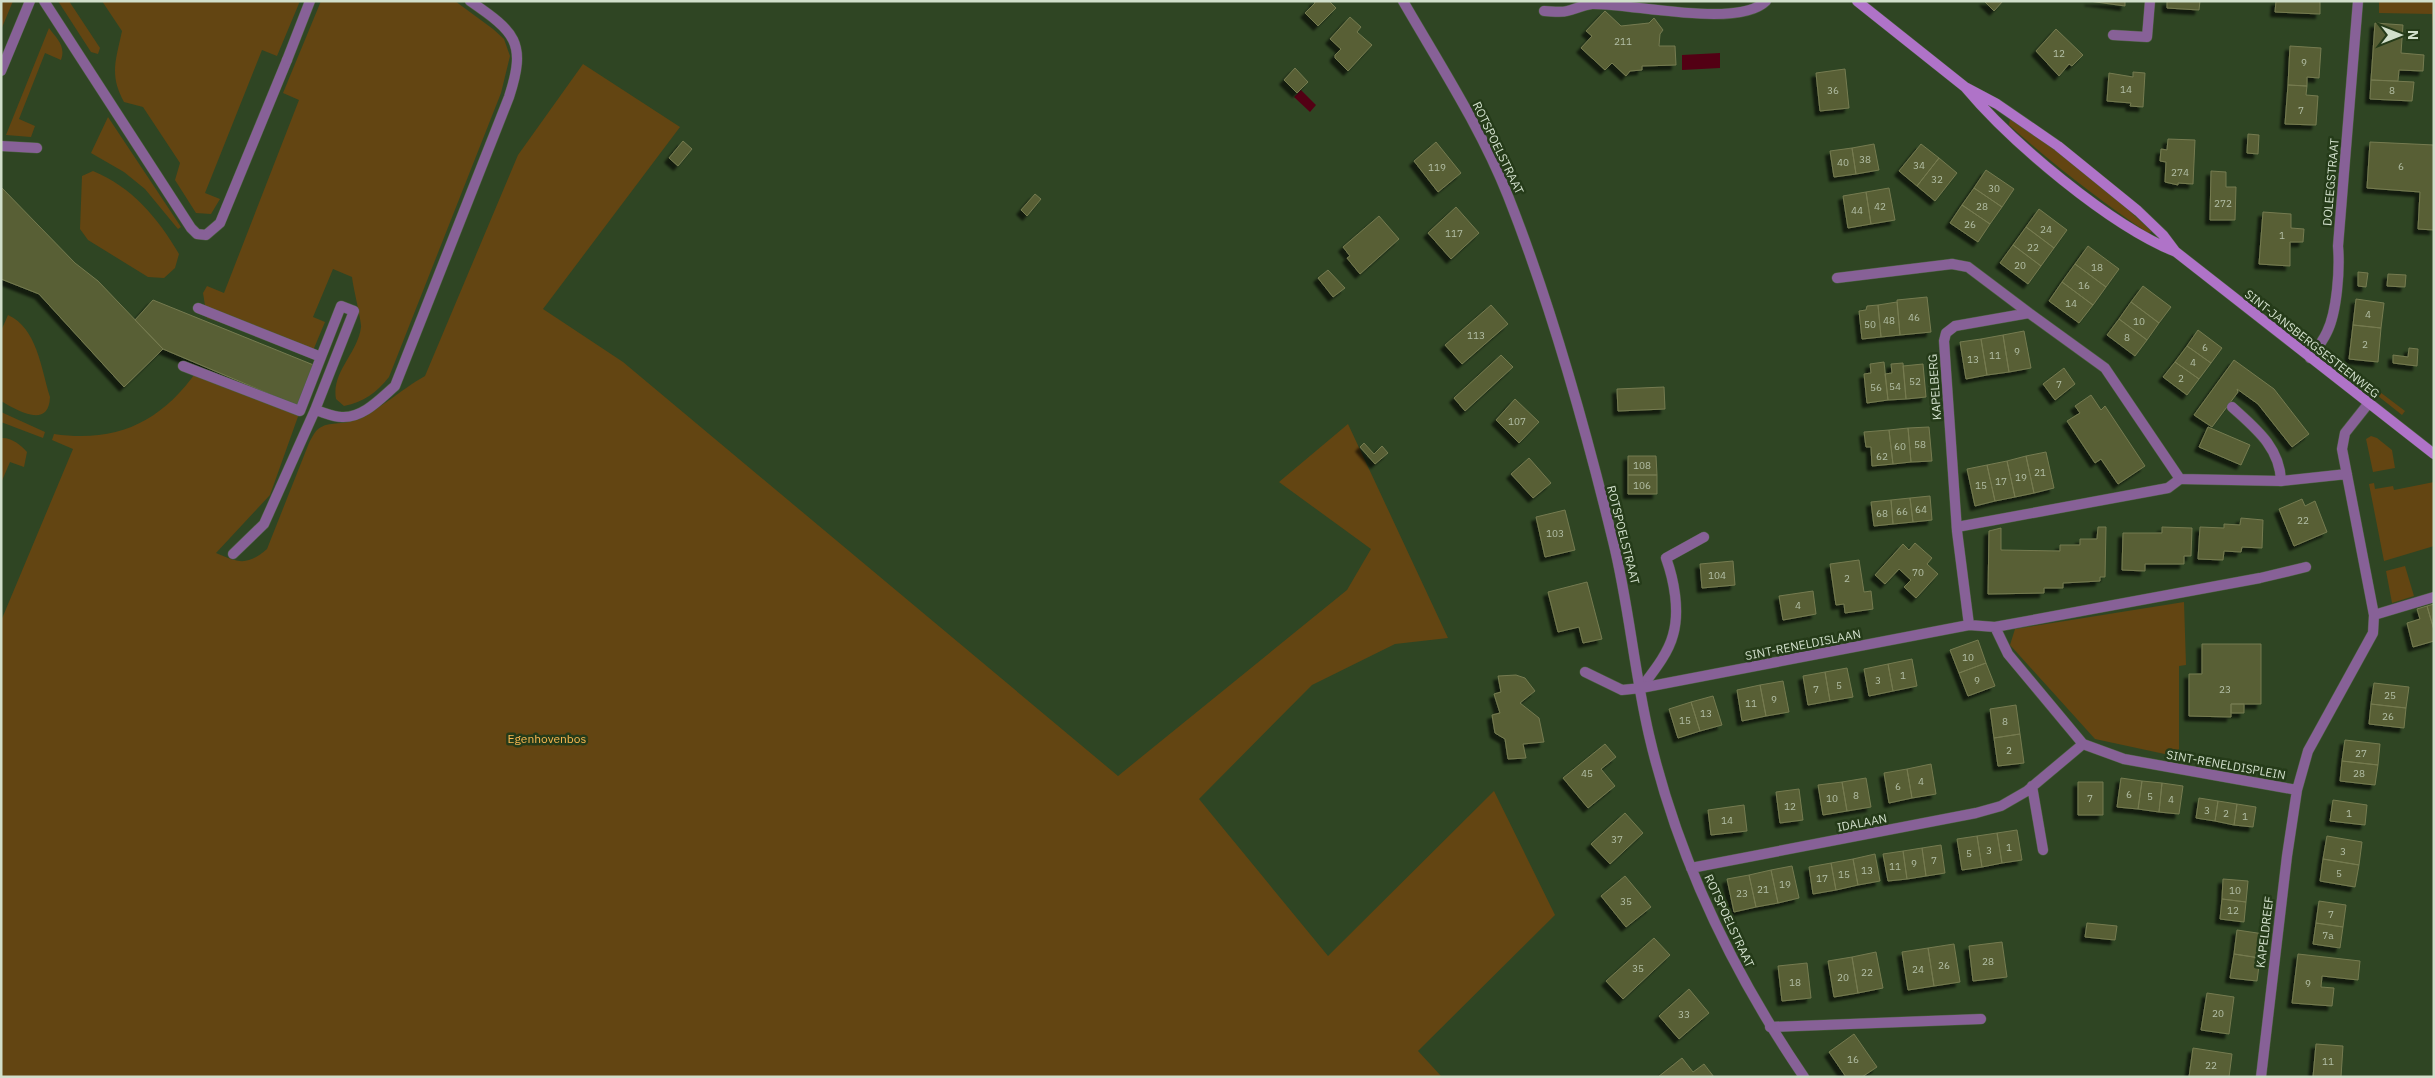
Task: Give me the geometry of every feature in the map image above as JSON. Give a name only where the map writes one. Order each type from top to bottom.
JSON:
[{"type":"main road","name":"SINT-JANSBERGSESTEENWEG","points":[[1857,1],[1965,87],[1997,104],[2058,146],[2138,212],[2163,235],[2176,252],[2434,454]]},
{"type":"main road","name":"SINT-JANSBERGSESTEENWEG","points":[[1965,87],[1988,114],[2052,170],[2108,213],[2157,245],[2176,252]]},
{"type":"street","points":[[1,71],[30,1]]},
{"type":"street","points":[[44,1],[191,228],[197,234],[206,235],[220,223],[310,1]]},
{"type":"street","points":[[315,410],[341,417],[352,416],[372,407],[395,386],[509,97],[518,71],[518,54],[509,32],[501,22],[470,1]]},
{"type":"street","name":"ROTSPOELSTRAAT","points":[[1403,1],[1470,116],[1507,195],[1542,291],[1612,539],[1625,594],[1649,734],[1669,807],[1691,868],[1736,969],[1770,1026],[1804,1077]]},
{"type":"street","points":[[1544,10],[1566,12],[1592,4],[1696,14],[1745,12],[1761,6],[1766,1]]},
{"type":"street","points":[[2113,35],[2148,37],[2150,1]]},
{"type":"street","name":"DOLEEGSTRAAT","points":[[2310,358],[2326,335],[2333,312],[2339,258],[2338,246],[2358,1]]},
{"type":"street","points":[[1,146],[37,148]]},
{"type":"street","points":[[1837,278],[1952,264],[1968,267],[2105,368],[2180,479]]},
{"type":"street","points":[[183,366],[300,411],[340,306],[354,311],[315,410],[264,524],[233,554]]},
{"type":"street","points":[[198,308],[321,356]]},
{"type":"street","name":"KAPELBERG","points":[[1969,626],[1957,527],[1944,341],[1946,333],[1955,326],[2029,313]]},
{"type":"street","points":[[1957,527],[2168,488],[2180,479],[2281,481],[2347,474],[2342,449],[2343,437],[2368,404]]},
{"type":"street","points":[[2232,407],[2264,436],[2280,470],[2281,481]]},
{"type":"street","name":"SINT-RENELDISPLEIN","points":[[2083,744],[2124,759],[2297,790],[2308,751],[2373,633],[2374,615],[2347,474]]},
{"type":"street","points":[[1641,688],[1661,660],[1673,635],[1675,613],[1673,576],[1666,558],[1704,537]]},
{"type":"street","points":[[1969,626],[1995,627],[2260,578],[2306,567]]},
{"type":"street","points":[[2374,615],[2434,597]]},
{"type":"street","name":"SINT-RENELDISLAAN","points":[[1585,672],[1622,690],[1641,688],[1969,626]]},
{"type":"street","points":[[1995,627],[2008,654],[2083,744]]},
{"type":"street","name":"IDALAAN","points":[[1691,868],[1976,814],[2001,806],[2032,786],[2083,744]]},
{"type":"street","points":[[2032,786],[2043,850]]},
{"type":"street","name":"KAPELDREEF","points":[[2262,1077],[2287,856],[2297,790]]},
{"type":"street","points":[[1770,1026],[1981,1019]]},
{"type":"green space","points":[[1,1],[13,1],[1,30]]},
{"type":"green space","points":[[58,1],[69,1],[100,48],[98,54],[91,52]]},
{"type":"green space","points":[[102,1],[300,1],[277,56],[262,50],[205,193],[220,199],[211,214],[196,213],[175,180],[180,163],[143,107],[124,102],[119,92],[115,75],[116,59],[122,31]]},
{"type":"green space","points":[[321,1],[455,1],[504,39],[510,56],[501,93],[389,377],[369,396],[344,406],[336,399],[337,380],[355,345],[361,327],[352,277],[333,269],[313,317],[325,322],[312,353],[207,318],[203,293],[207,286],[224,293],[299,100],[283,93]]},
{"type":"green space","points":[[2379,1],[2434,1],[2434,48],[2432,14],[2379,13]]},
{"type":"green space","points":[[49,28],[62,47],[62,55],[61,60],[45,53],[19,119],[35,126],[31,137],[6,135]]},
{"type":"green space","name":"Egenhovenbos","points":[[583,64],[680,127],[543,309],[623,362],[1118,776],[1347,590],[1371,549],[1279,482],[1348,424],[1448,638],[1395,644],[1312,685],[1199,799],[1328,956],[1494,791],[1555,915],[1418,1051],[1442,1077],[1,1077],[1,621],[73,449],[52,440],[54,434],[98,435],[136,425],[153,416],[168,404],[197,371],[300,411],[270,495],[216,553],[237,561],[248,560],[260,554],[267,549],[309,443],[317,430],[325,425],[347,422],[361,417],[425,376],[518,155]]},
{"type":"green space","points":[[108,117],[181,227],[178,229],[145,189],[124,172],[91,153]]},
{"type":"green space","points":[[2010,119],[2057,151],[2104,187],[2152,232],[2148,233],[2059,168],[2009,125]]},
{"type":"green space","points":[[93,171],[132,195],[153,216],[171,241],[179,254],[175,268],[164,278],[148,277],[88,240],[80,229],[82,176]]},
{"type":"green space","points":[[8,315],[26,329],[32,339],[40,362],[50,397],[48,407],[44,413],[39,415],[24,413],[1,401],[1,331]]},
{"type":"green space","points":[[2376,389],[2405,411],[2402,415],[2373,392]]},
{"type":"green space","points":[[1,412],[45,432],[43,438],[1,422]]},
{"type":"green space","points":[[2371,436],[2377,438],[2392,450],[2395,468],[2373,472],[2366,439]]},
{"type":"green space","points":[[1,438],[16,442],[27,452],[24,467],[10,462],[1,483]]},
{"type":"green space","points":[[2434,482],[2434,546],[2384,561],[2369,484],[2374,483],[2375,489],[2393,486],[2394,490]]},
{"type":"green space","points":[[2405,566],[2414,596],[2392,603],[2386,571]]},
{"type":"green space","points":[[2184,602],[2186,665],[2179,666],[2179,749],[2174,756],[2095,739],[2010,645],[2015,629]]},
{"type":"shaded area","points":[[1720,53],[1720,68],[1682,70],[1682,55]]},
{"type":"shaded area","points":[[1301,90],[1316,105],[1310,112],[1294,97]]},
{"type":"building","points":[[1314,1],[1329,1],[1336,8],[1318,26],[1305,13],[1315,3]]},
{"type":"building","points":[[1984,1],[2003,1],[1994,11]]},
{"type":"building","points":[[2089,1],[2125,1],[2125,6]]},
{"type":"building","points":[[2167,1],[2200,1],[2199,10],[2167,8]]},
{"type":"building","points":[[2276,1],[2320,1],[2320,14],[2275,12]]},
{"type":"building","points":[[1605,11],[1621,26],[1649,23],[1654,18],[1663,30],[1660,34],[1659,46],[1675,46],[1676,65],[1642,66],[1642,70],[1630,71],[1626,76],[1612,63],[1605,70],[1581,48],[1592,36],[1586,31]]},
{"type":"building","points":[[1350,17],[1361,27],[1357,32],[1372,45],[1348,71],[1335,58],[1335,55],[1341,49],[1330,39]]},
{"type":"building","points":[[2375,23],[2403,25],[2401,53],[2424,55],[2423,71],[2399,70],[2398,81],[2371,80]]},
{"type":"building","points":[[2056,29],[2083,55],[2072,66],[2069,64],[2059,76],[2036,51]]},
{"type":"building","points":[[2290,46],[2321,48],[2319,78],[2307,77],[2307,86],[2288,85]]},
{"type":"building","points":[[1295,68],[1308,82],[1297,93],[1284,80]]},
{"type":"building","points":[[1845,69],[1849,108],[1820,111],[1816,73]]},
{"type":"building","points":[[2133,72],[2145,73],[2143,107],[2130,106],[2131,103],[2107,101],[2109,73],[2133,77]]},
{"type":"building","points":[[2371,80],[2414,82],[2412,101],[2370,99]]},
{"type":"building","points":[[2288,85],[2307,86],[2306,95],[2318,96],[2316,125],[2285,124]]},
{"type":"building","points":[[2248,134],[2259,135],[2258,154],[2247,153]]},
{"type":"building","points":[[2168,139],[2195,140],[2193,184],[2178,183],[2178,185],[2165,182],[2166,162],[2160,161],[2161,149],[2167,150]]},
{"type":"building","points":[[683,141],[692,149],[678,166],[669,158]]},
{"type":"building","points":[[1436,142],[1461,173],[1438,192],[1414,161]]},
{"type":"building","points":[[2370,142],[2434,145],[2434,230],[2418,229],[2420,192],[2367,188]]},
{"type":"building","points":[[1874,144],[1879,170],[1856,174],[1852,148]]},
{"type":"building","points":[[1921,144],[1939,158],[1917,186],[1899,171]]},
{"type":"building","points":[[1852,148],[1856,174],[1834,177],[1830,151]]},
{"type":"building","points":[[1939,158],[1957,173],[1935,201],[1917,186]]},
{"type":"building","points":[[1986,170],[2014,189],[2002,207],[1974,188]]},
{"type":"building","points":[[2211,171],[2226,172],[2226,187],[2236,187],[2235,220],[2210,220]]},
{"type":"building","points":[[1,187],[75,263],[98,281],[163,349],[124,387],[39,294],[1,279]]},
{"type":"building","points":[[1889,188],[1895,220],[1871,224],[1866,192]]},
{"type":"building","points":[[1974,188],[2002,207],[1990,224],[1962,205]]},
{"type":"building","points":[[1866,192],[1871,224],[1848,228],[1843,196]]},
{"type":"building","points":[[1035,194],[1041,199],[1027,216],[1021,210]]},
{"type":"building","points":[[1962,205],[1990,224],[1978,242],[1950,223]]},
{"type":"building","points":[[1456,207],[1479,233],[1451,259],[1428,233]]},
{"type":"building","points":[[2039,209],[2067,230],[2054,248],[2026,227]]},
{"type":"building","points":[[2263,212],[2291,214],[2291,228],[2304,229],[2303,242],[2290,242],[2290,266],[2259,264]]},
{"type":"building","points":[[1379,216],[1399,239],[1360,274],[1347,258],[1350,256],[1343,247]]},
{"type":"building","points":[[2026,227],[2054,248],[2041,266],[2013,245]]},
{"type":"building","points":[[2013,245],[2041,266],[2028,284],[2000,263]]},
{"type":"building","points":[[2088,246],[2119,269],[2106,287],[2075,264]]},
{"type":"building","points":[[2075,264],[2106,287],[2093,305],[2062,282]]},
{"type":"building","points":[[1328,270],[1345,288],[1333,297],[1318,278]]},
{"type":"building","points":[[2358,272],[2368,273],[2366,287],[2358,286]]},
{"type":"building","points":[[2388,274],[2406,275],[2405,287],[2387,286]]},
{"type":"building","points":[[2062,282],[2093,305],[2079,323],[2049,301]]},
{"type":"building","points":[[2143,286],[2171,307],[2159,323],[2131,302]]},
{"type":"building","points":[[1927,297],[1931,332],[1900,335],[1897,300]]},
{"type":"building","points":[[2356,299],[2384,303],[2381,328],[2353,325]]},
{"type":"building","points":[[153,300],[316,366],[300,407],[163,349],[135,320]]},
{"type":"building","points":[[1897,302],[1900,335],[1881,337],[1878,305]]},
{"type":"building","points":[[2131,302],[2159,323],[2147,340],[2119,319]]},
{"type":"building","points":[[1491,305],[1508,324],[1462,364],[1445,345]]},
{"type":"building","points":[[1878,305],[1881,337],[1862,339],[1859,311],[1866,310],[1867,306]]},
{"type":"building","points":[[2119,319],[2147,340],[2135,356],[2107,335]]},
{"type":"building","points":[[2353,325],[2381,328],[2378,362],[2349,359]]},
{"type":"building","points":[[2198,330],[2222,348],[2211,363],[2187,346]]},
{"type":"building","points":[[2024,331],[2031,368],[2009,372],[2003,335]]},
{"type":"building","points":[[2003,335],[2009,372],[1987,375],[1981,339]]},
{"type":"building","points":[[1981,339],[1987,375],[1966,379],[1960,342]]},
{"type":"building","points":[[2187,346],[2211,363],[2199,379],[2175,362]]},
{"type":"building","points":[[2409,348],[2418,349],[2417,366],[2393,363],[2393,355],[2408,357]]},
{"type":"building","points":[[1501,355],[1513,367],[1465,411],[1454,398]]},
{"type":"building","points":[[2234,360],[2274,389],[2309,434],[2292,447],[2258,404],[2237,389],[2238,392],[2212,427],[2194,415]]},
{"type":"building","points":[[1884,362],[1888,400],[1867,403],[1864,374],[1871,373],[1870,364]]},
{"type":"building","points":[[2175,362],[2199,379],[2187,395],[2163,377]]},
{"type":"building","points":[[1903,363],[1906,399],[1888,400],[1885,374],[1892,373],[1891,364]]},
{"type":"building","points":[[1923,364],[1926,397],[1906,399],[1903,366]]},
{"type":"building","points":[[2064,368],[2075,384],[2055,400],[2043,384]]},
{"type":"building","points":[[1664,387],[1665,409],[1618,411],[1617,389]]},
{"type":"building","points":[[2091,395],[2101,410],[2105,406],[2145,466],[2118,484],[2101,459],[2095,463],[2067,421],[2080,413],[2075,406]]},
{"type":"building","points":[[1515,399],[1539,422],[1519,443],[1496,420]]},
{"type":"building","points":[[1929,427],[1932,461],[1911,462],[1908,428]]},
{"type":"building","points":[[2208,427],[2250,445],[2241,465],[2199,447]]},
{"type":"building","points":[[1908,428],[1911,462],[1893,464],[1889,430]]},
{"type":"building","points":[[1889,430],[1893,464],[1872,466],[1871,447],[1866,447],[1864,432]]},
{"type":"building","points":[[1364,443],[1374,454],[1382,446],[1388,453],[1375,464],[1360,447]]},
{"type":"building","points":[[2046,452],[2054,488],[2034,493],[2026,456]]},
{"type":"building","points":[[1628,456],[1656,456],[1657,475],[1628,475]]},
{"type":"building","points":[[2026,456],[2034,493],[2015,497],[2007,461]]},
{"type":"building","points":[[1529,458],[1551,483],[1533,498],[1511,474]]},
{"type":"building","points":[[2007,461],[2015,497],[1995,501],[1987,465]]},
{"type":"building","points":[[1987,465],[1995,501],[1975,506],[1967,469]]},
{"type":"building","points":[[1628,475],[1657,475],[1657,494],[1628,494]]},
{"type":"building","points":[[1930,496],[1932,520],[1913,522],[1910,498]]},
{"type":"building","points":[[1910,498],[1913,522],[1893,524],[1891,500]]},
{"type":"building","points":[[2302,499],[2305,506],[2315,501],[2327,532],[2294,546],[2279,509]]},
{"type":"building","points":[[1891,500],[1893,524],[1874,526],[1871,502]]},
{"type":"building","points":[[1565,510],[1575,550],[1545,557],[1536,517]]},
{"type":"building","points":[[2241,518],[2263,520],[2262,548],[2242,547],[2241,552],[2224,551],[2223,560],[2198,559],[2200,527],[2224,528],[2224,524],[2240,525]]},
{"type":"building","points":[[2098,527],[2106,527],[2105,577],[2100,577],[2100,581],[2063,583],[2063,588],[2044,588],[2044,593],[1988,594],[1989,531],[2001,528],[2001,550],[2060,551],[2060,545],[2080,545],[2080,539],[2097,539]]},
{"type":"building","points":[[2162,527],[2192,528],[2191,556],[2184,556],[2184,564],[2145,564],[2145,571],[2122,570],[2123,533],[2162,533]]},
{"type":"building","points":[[1915,543],[1932,558],[1927,564],[1938,574],[1916,598],[1904,587],[1911,580],[1899,569],[1885,584],[1875,575],[1903,544],[1909,550]]},
{"type":"building","points":[[1859,560],[1864,592],[1871,591],[1873,609],[1845,613],[1844,604],[1836,605],[1830,564]]},
{"type":"building","points":[[1733,561],[1735,585],[1702,588],[1700,564]]},
{"type":"building","points":[[1587,582],[1602,639],[1583,643],[1579,627],[1558,632],[1548,592]]},
{"type":"building","points":[[1813,591],[1816,614],[1783,620],[1779,596]]},
{"type":"building","points":[[2434,604],[2434,630],[2427,606]]},
{"type":"building","points":[[2427,606],[2434,630],[2434,641],[2413,647],[2407,623],[2420,619],[2417,609]]},
{"type":"building","points":[[1978,640],[1986,663],[1959,673],[1950,650]]},
{"type":"building","points":[[2202,644],[2261,644],[2261,704],[2231,704],[2231,717],[2189,716],[2189,674],[2202,674]]},
{"type":"building","points":[[1912,659],[1917,686],[1893,691],[1888,664]]},
{"type":"building","points":[[1986,663],[1995,686],[1968,696],[1959,673]]},
{"type":"building","points":[[1888,664],[1893,691],[1869,696],[1864,669]]},
{"type":"building","points":[[1847,668],[1853,697],[1830,701],[1825,672]]},
{"type":"building","points":[[1825,672],[1830,701],[1808,705],[1803,676]]},
{"type":"building","points":[[1516,675],[1525,678],[1535,691],[1520,703],[1539,718],[1544,742],[1523,744],[1526,758],[1508,759],[1505,739],[1495,733],[1492,715],[1500,713],[1494,694],[1501,692],[1498,676]]},
{"type":"building","points":[[1783,681],[1789,712],[1766,716],[1760,685]]},
{"type":"building","points":[[2374,683],[2409,687],[2406,708],[2371,704]]},
{"type":"building","points":[[1760,685],[1766,716],[1742,721],[1737,690]]},
{"type":"building","points":[[1713,696],[1722,725],[1700,731],[1691,702]]},
{"type":"building","points":[[1691,702],[1700,731],[1678,738],[1669,709]]},
{"type":"building","points":[[2231,704],[2244,704],[2244,713],[2231,713]]},
{"type":"building","points":[[2371,704],[2406,708],[2404,728],[2369,724]]},
{"type":"building","points":[[2016,705],[2020,734],[1994,738],[1990,709]]},
{"type":"building","points":[[2020,734],[2024,763],[1998,766],[1994,738]]},
{"type":"building","points":[[2345,740],[2380,744],[2378,765],[2342,761]]},
{"type":"building","points":[[1605,744],[1616,757],[1601,769],[1615,786],[1588,808],[1563,778]]},
{"type":"building","points":[[2342,761],[2378,765],[2375,785],[2340,781]]},
{"type":"building","points":[[1931,764],[1936,794],[1912,798],[1907,769]]},
{"type":"building","points":[[1907,769],[1912,798],[1889,803],[1884,773]]},
{"type":"building","points":[[1866,778],[1871,807],[1847,811],[1842,782]]},
{"type":"building","points":[[2121,778],[2142,781],[2138,809],[2117,807]]},
{"type":"building","points":[[2142,781],[2162,783],[2159,812],[2138,809]]},
{"type":"building","points":[[1842,782],[1847,811],[1823,815],[1818,785]]},
{"type":"building","points":[[2078,782],[2103,782],[2103,815],[2078,815]]},
{"type":"building","points":[[2162,783],[2183,786],[2179,814],[2159,812]]},
{"type":"building","points":[[1799,789],[1803,820],[1780,823],[1776,792]]},
{"type":"building","points":[[2199,798],[2218,801],[2215,821],[2196,818]]},
{"type":"building","points":[[2333,800],[2367,805],[2365,825],[2330,821]]},
{"type":"building","points":[[2218,801],[2237,804],[2234,825],[2215,821]]},
{"type":"building","points":[[2237,804],[2256,807],[2253,827],[2234,825]]},
{"type":"building","points":[[1744,805],[1747,831],[1711,835],[1708,810]]},
{"type":"building","points":[[1625,813],[1643,833],[1610,864],[1591,844]]},
{"type":"building","points":[[2017,830],[2022,860],[2002,863],[1997,833]]},
{"type":"building","points":[[1997,833],[2002,863],[1982,867],[1977,836]]},
{"type":"building","points":[[1977,836],[1982,867],[1962,870],[1957,839]]},
{"type":"building","points":[[2327,836],[2362,842],[2359,865],[2323,859]]},
{"type":"building","points":[[1941,845],[1945,873],[1926,876],[1922,848]]},
{"type":"building","points":[[1922,848],[1926,876],[1907,879],[1903,851]]},
{"type":"building","points":[[1903,851],[1907,879],[1888,881],[1883,854]]},
{"type":"building","points":[[1875,854],[1880,881],[1858,885],[1853,859]]},
{"type":"building","points":[[1853,859],[1858,885],[1836,890],[1831,863]]},
{"type":"building","points":[[2323,859],[2359,865],[2355,887],[2320,881]]},
{"type":"building","points":[[1831,863],[1836,890],[1813,894],[1809,867]]},
{"type":"building","points":[[1792,866],[1799,898],[1778,903],[1771,870]]},
{"type":"building","points":[[1771,870],[1778,903],[1756,907],[1749,875]]},
{"type":"building","points":[[1749,875],[1756,907],[1734,912],[1727,879]]},
{"type":"building","points":[[1625,876],[1651,907],[1626,927],[1601,896]]},
{"type":"building","points":[[2223,879],[2248,881],[2246,902],[2222,899]]},
{"type":"building","points":[[2222,899],[2246,902],[2244,922],[2220,919]]},
{"type":"building","points":[[2319,901],[2346,905],[2343,927],[2316,923]]},
{"type":"building","points":[[2087,923],[2117,926],[2115,940],[2085,937]]},
{"type":"building","points":[[2316,923],[2343,927],[2340,948],[2313,944]]},
{"type":"building","points":[[2237,930],[2264,934],[2260,958],[2234,954]]},
{"type":"building","points":[[1654,938],[1670,955],[1623,999],[1606,981]]},
{"type":"building","points":[[2002,942],[2007,977],[1973,981],[1969,946]]},
{"type":"building","points":[[1954,944],[1960,982],[1934,986],[1928,948]]},
{"type":"building","points":[[1928,948],[1934,986],[1908,990],[1902,952]]},
{"type":"building","points":[[1876,952],[1883,988],[1858,993],[1852,957]]},
{"type":"building","points":[[2234,954],[2260,958],[2257,981],[2230,978]]},
{"type":"building","points":[[2298,954],[2360,961],[2358,980],[2322,976],[2321,987],[2334,988],[2332,1006],[2292,1003]]},
{"type":"building","points":[[1852,957],[1858,993],[1834,997],[1828,961]]},
{"type":"building","points":[[1807,963],[1811,998],[1782,1001],[1778,966]]},
{"type":"building","points":[[1689,989],[1709,1013],[1679,1039],[1659,1016]]},
{"type":"building","points":[[2207,993],[2234,997],[2229,1034],[2201,1030]]},
{"type":"building","points":[[1854,1034],[1877,1067],[1862,1077],[1846,1077],[1829,1052]]},
{"type":"building","points":[[2316,1044],[2343,1046],[2341,1077],[2313,1077]]},
{"type":"building","points":[[2193,1048],[2232,1054],[2229,1077],[2189,1077]]},
{"type":"building","points":[[1682,1058],[1693,1072],[1704,1064],[1714,1077],[1658,1077]]}]
